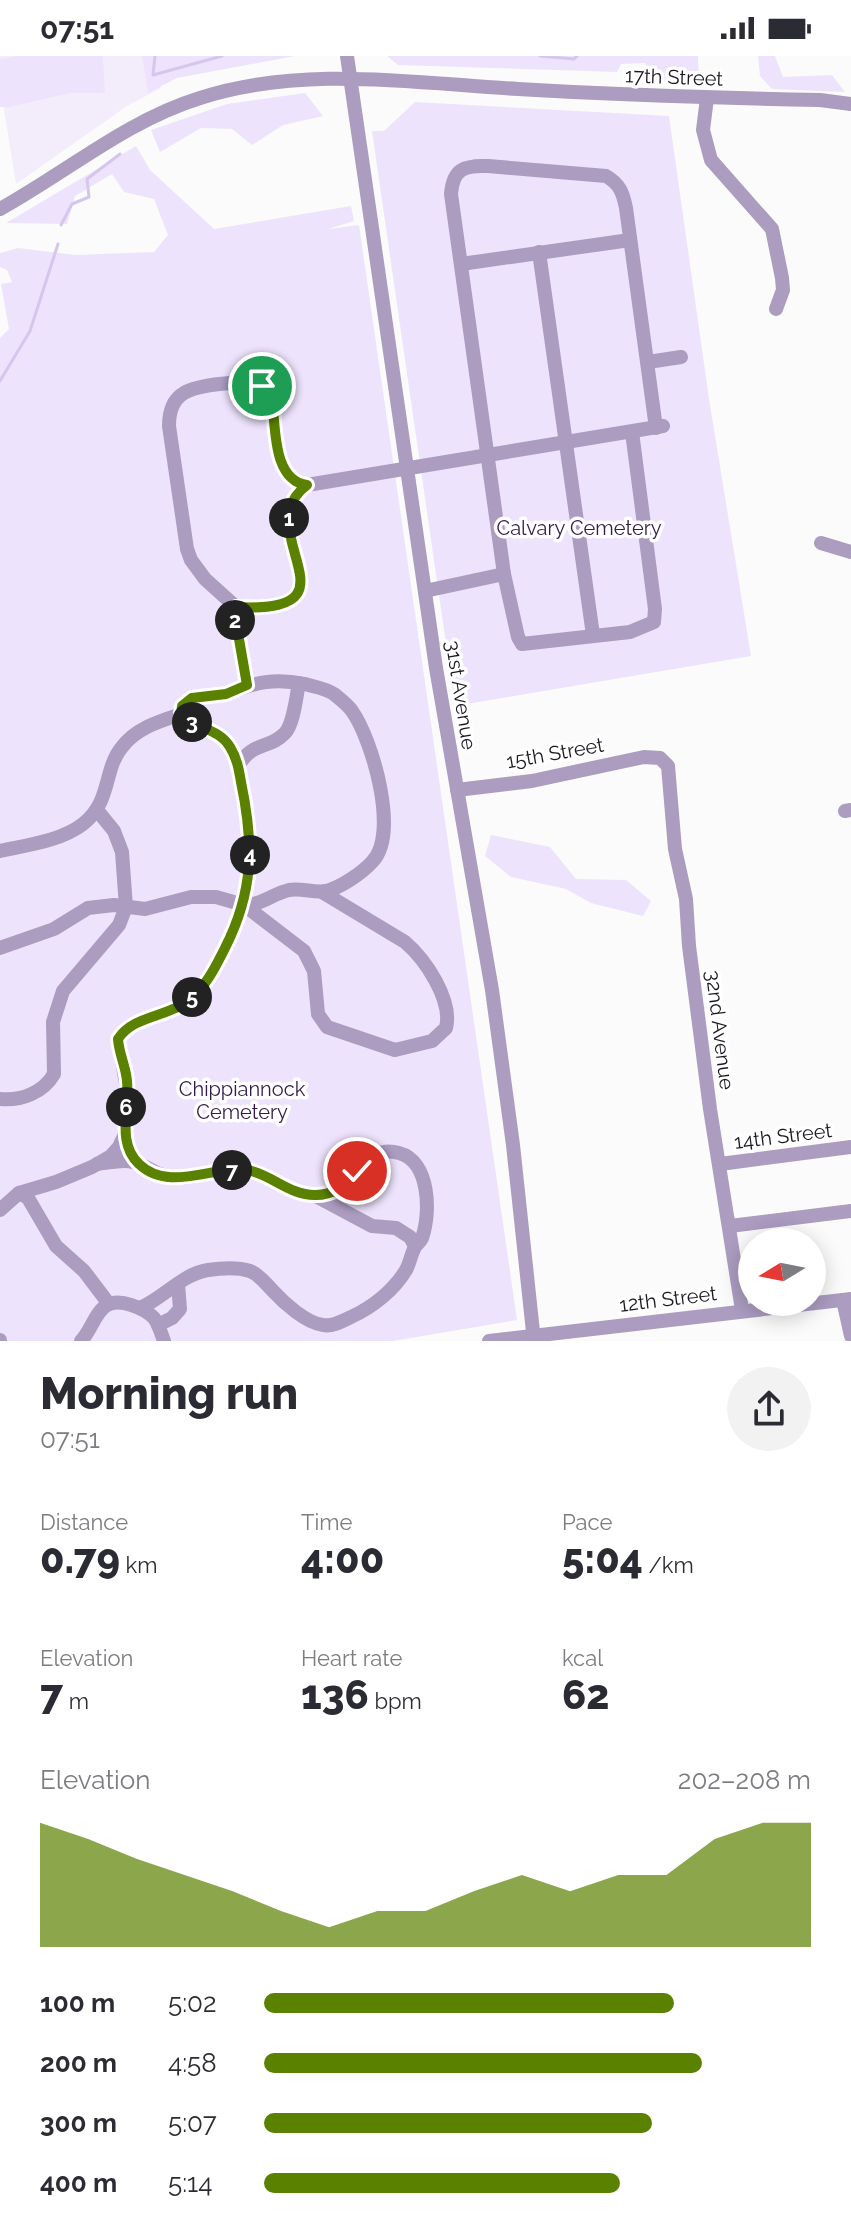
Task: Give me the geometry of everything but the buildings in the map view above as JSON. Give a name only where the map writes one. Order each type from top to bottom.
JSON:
[{"type":"street","name":"31st Avenue","points":[[347,56],[425,591],[494,1005],[534,1338]]},
{"type":"street","name":"17th Street","points":[[0,209],[142,122],[198,99],[278,81],[350,79],[606,95],[820,100],[851,104]]},
{"type":"street","points":[[707,98],[703,130],[711,160],[772,229],[783,290],[776,309]]},
{"type":"street","points":[[307,485],[295,493],[288,511],[299,593],[293,601],[271,608],[236,607],[198,571],[187,549],[169,426],[169,413],[175,400],[193,389],[226,384],[262,386],[272,400],[281,462],[298,484],[307,485],[407,470],[488,454],[660,427],[623,193],[618,184],[606,176],[469,165],[461,168],[452,184],[461,264],[488,454],[504,574],[522,644],[639,630],[654,622],[632,432]]},
{"type":"street","points":[[461,264],[630,240]]},
{"type":"street","points":[[539,252],[593,635]]},
{"type":"street","points":[[648,362],[681,357]]},
{"type":"street","points":[[821,543],[851,552]]},
{"type":"street","points":[[425,591],[504,574]]},
{"type":"street","points":[[236,607],[247,685]]},
{"type":"street","points":[[181,714],[182,706],[192,698],[226,694],[247,685],[274,680],[328,691],[351,709],[373,760],[382,807],[382,841],[376,858],[356,874],[322,892]]},
{"type":"street","points":[[238,766],[250,750],[288,730],[299,683]]},
{"type":"street","points":[[0,1210],[19,1193],[56,1182],[97,1164],[119,1147],[125,1134],[127,1078],[118,1039],[136,1022],[161,1016],[196,994],[218,962],[244,905],[250,853],[246,802],[238,766],[218,732],[187,720],[181,714]]},
{"type":"street","points":[[0,851],[71,832],[97,810],[122,747],[136,732],[181,714]]},
{"type":"street","name":"15th Street","points":[[457,790],[532,781],[644,757],[660,758]]},
{"type":"street","name":"32nd Avenue","points":[[660,758],[668,766],[670,779],[675,849],[685,887],[691,966],[710,1109],[738,1282]]},
{"type":"street","points":[[0,1099],[24,1097],[50,1081],[54,1074],[53,1022],[63,991],[119,925],[126,907],[122,852],[114,831],[97,810]]},
{"type":"street","points":[[0,948],[54,929],[88,908],[114,905],[145,909],[206,896],[256,905],[292,890],[308,889],[322,892],[417,952],[434,976],[446,1009],[446,1028],[432,1041],[395,1050],[327,1027],[318,1014],[314,971],[304,951],[244,905]]},
{"type":"street","points":[[125,1134],[136,1163]]},
{"type":"street","name":"14th Street","points":[[720,1164],[851,1147]]},
{"type":"street","points":[[81,1341],[102,1309],[109,1304],[140,1308],[155,1302],[187,1277],[205,1271],[240,1269],[253,1272],[286,1303],[309,1319],[322,1325],[335,1324],[379,1300],[405,1271],[415,1246],[421,1240],[427,1192],[411,1158],[384,1151],[368,1159],[348,1183],[337,1190],[314,1195],[303,1194],[246,1170],[177,1178],[150,1171],[136,1163],[97,1164]]},
{"type":"street","points":[[19,1193],[28,1198],[56,1246],[84,1271],[109,1304]]},
{"type":"street","points":[[314,1195],[372,1226],[387,1225],[403,1231],[415,1246]]},
{"type":"street","points":[[730,1226],[851,1211]]},
{"type":"street","points":[[158,1325],[172,1318],[180,1309],[178,1284]]},
{"type":"street","points":[[847,1299],[851,1336]]},
{"type":"street","name":"12th Street","points":[[826,1301],[847,1299]]},
{"type":"street","points":[[140,1308],[158,1325],[164,1341]]},
{"type":"street","name":"12th Street","points":[[489,1341],[534,1338],[738,1311]]},
{"type":"shaded area","points":[[0,56],[156,56],[161,88],[127,106],[16,184],[0,97]]},
{"type":"green space","points":[[18,56],[103,56],[105,93],[70,93],[0,107],[0,59]]},
{"type":"green space","points":[[142,56],[295,56],[177,78],[148,93]]},
{"type":"green space","points":[[387,56],[698,56],[699,84],[652,82],[645,63],[621,64],[617,72],[398,65]]},
{"type":"green space","points":[[758,56],[775,56],[783,77],[832,75],[845,92],[772,89],[760,76]]},
{"type":"green space","points":[[305,93],[323,116],[283,125],[252,145],[232,129],[201,128],[160,152],[151,130],[227,104]]},
{"type":"green space","name":"Calvary Cemetery","points":[[415,102],[669,116],[709,399],[751,656],[455,706],[372,131],[384,131]]},
{"type":"green space","name":"Chippiannock Cemetery","points":[[136,146],[150,170],[214,229],[351,206],[354,221],[328,229],[359,225],[517,1320],[393,1341],[0,1341],[0,338],[9,329],[1,284],[12,282],[7,270],[0,267],[0,253],[18,248],[75,255],[154,252],[168,235],[154,199],[124,192],[112,174],[75,196],[67,224],[6,223]]},
{"type":"green space","points":[[491,835],[550,847],[576,879],[626,880],[651,901],[643,916],[591,903],[566,889],[511,877],[485,856]]},
{"type":"waterway","points":[[155,56],[153,75],[222,56]]},
{"type":"waterway","points":[[540,56],[574,59],[577,56]]},
{"type":"waterway","points":[[61,225],[72,204],[89,197],[87,179],[120,154]]},
{"type":"waterway","points":[[0,381],[30,331],[58,244]]},
{"type":"route","points":[[262,386],[272,400],[281,462],[298,484],[307,485],[295,493],[288,511],[299,593],[293,601],[271,608],[236,607],[247,685],[226,694],[192,698],[182,706],[181,714],[195,724],[218,732],[238,766],[246,802],[250,853],[248,887],[230,938],[196,994],[161,1016],[136,1022],[118,1039],[127,1078],[125,1134],[136,1163],[150,1171],[177,1178],[246,1170],[303,1194],[314,1195],[337,1190],[348,1183],[357,1171]]}]
